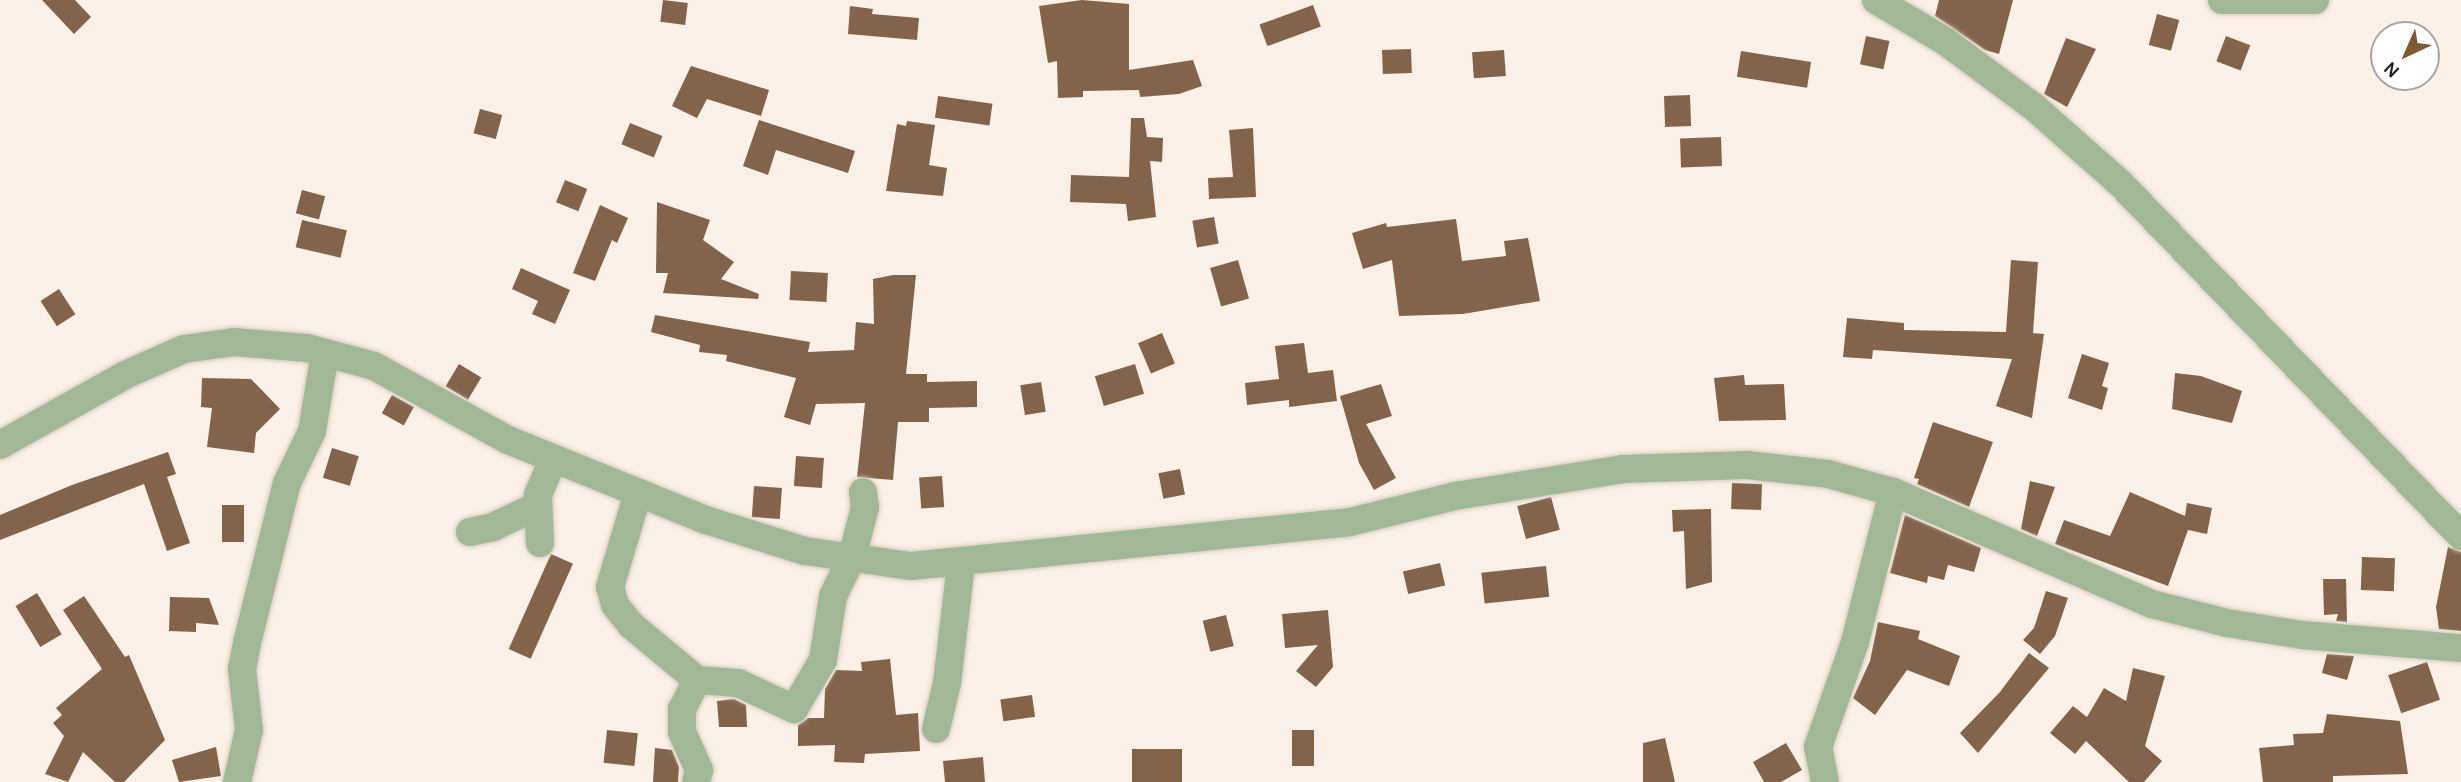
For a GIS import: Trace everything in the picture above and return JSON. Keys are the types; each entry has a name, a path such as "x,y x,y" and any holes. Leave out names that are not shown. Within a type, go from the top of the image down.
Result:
{"street":[{"path":"1876,0 1945,41 2034,107 2101,165 2215,277 2461,536"},
{"path":"2222,0 2315,0"},
{"path":"0,445 125,375 184,349 233,342 325,353 374,366 508,440 638,494 805,551 911,566 961,564 1350,522 1455,496 1623,469 1747,465 1828,474 1893,492 2152,604 2227,623 2302,635 2461,648"},
{"path":"237,782 249,730 242,669 247,643 287,483 312,431 325,353"},
{"path":"540,543 537,506 554,459"},
{"path":"638,494 614,566 610,587 615,605 649,643 697,680 738,682 794,709 823,660 833,596 852,557 865,508 863,492"},
{"path":"1825,782 1818,747 1855,642 1893,492"},
{"path":"470,533 537,506"},
{"path":"936,729 947,683 961,564"},
{"path":"696,782 699,770 682,732 682,709 697,680"}],"building":[{"path":"42,0 75,0 91,17 74,34"},
{"path":"663,0 688,3 685,25 660,22"},
{"path":"1082,0 1129,4 1129,70 1193,60 1202,86 1179,94 1140,97 1139,90 1083,91 1083,97 1058,98 1057,61 1048,63 1039,6"},
{"path":"1939,0 2013,0 1999,54 1985,50 1935,16"},
{"path":"1313,5 1321,27 1267,46 1259,24"},
{"path":"850,6 873,9 872,14 919,18 917,40 848,34"},
{"path":"2157,14 2179,20 2171,51 2149,45"},
{"path":"1866,36 1889,41 1883,69 1860,64"},
{"path":"2226,36 2250,45 2241,71 2216,61"},
{"path":"2066,38 2096,49 2067,107 2044,94"},
{"path":"1411,49 1412,73 1383,74 1382,50"},
{"path":"1504,50 1506,76 1474,78 1472,52"},
{"path":"1741,51 1811,62 1807,88 1737,77"},
{"path":"691,66 769,90 761,116 707,99 697,118 672,106"},
{"path":"1690,95 1691,126 1665,127 1664,96"},
{"path":"938,96 992,104 989,125 935,118"},
{"path":"480,109 502,115 496,139 474,133"},
{"path":"1131,118 1144,118 1147,137 1163,138 1162,162 1150,161 1156,217 1128,221 1126,204 1070,202 1071,175 1129,177"},
{"path":"759,120 855,151 848,173 776,150 768,175 743,166"},
{"path":"907,121 935,125 929,165 947,168 943,196 886,191 897,124 906,126"},
{"path":"630,123 662,136 654,157 621,144"},
{"path":"1253,128 1256,197 1209,199 1208,178 1233,177 1229,130"},
{"path":"1721,137 1722,166 1681,167 1680,138"},
{"path":"565,180 587,189 578,211 556,202"},
{"path":"302,190 325,196 319,219 296,213"},
{"path":"657,202 710,220 703,240 734,262 721,279 759,294 758,299 663,293 668,273 656,273"},
{"path":"600,205 628,218 617,243 612,240 595,281 573,273"},
{"path":"1214,217 1219,244 1197,247 1192,221"},
{"path":"1456,219 1462,261 1506,256 1504,241 1528,238 1540,301 1463,314 1399,316 1392,260 1363,269 1352,233 1386,223 1387,227"},
{"path":"302,220 347,230 341,258 296,247"},
{"path":"1238,260 1249,298 1221,306 1210,268"},
{"path":"2011,260 2038,262 2033,333 2044,334 2032,418 1996,406 2012,359 1873,350 1872,359 1843,357 1847,318 1904,323 1904,330 2006,332"},
{"path":"521,268 570,290 555,324 532,314 538,301 512,289"},
{"path":"791,271 828,273 826,302 789,300"},
{"path":"893,275 916,275 906,374 927,374 927,382 977,381 977,407 929,408 929,422 898,422 893,480 857,477 865,403 816,404 810,425 784,417 796,378 726,361 727,355 699,352 700,345 651,332 655,315 810,342 808,352 854,350 856,322 874,324 873,279"},
{"path":"59,289 75,314 57,326 41,301"},
{"path":"1162,333 1175,363 1151,374 1138,343"},
{"path":"1304,343 1308,373 1333,370 1337,401 1289,407 1289,400 1247,405 1245,383 1279,379 1275,346"},
{"path":"2082,354 2109,363 2102,386 2108,388 2102,410 2068,398"},
{"path":"459,364 481,377 468,400 446,386"},
{"path":"1135,364 1144,394 1104,406 1095,376"},
{"path":"2175,373 2201,376 2242,391 2232,423 2172,409"},
{"path":"1744,375 1745,385 1784,384 1786,420 1719,421 1714,378"},
{"path":"202,378 251,379 280,409 256,433 254,453 207,447 212,408 201,407"},
{"path":"1041,382 1046,412 1025,415 1020,385"},
{"path":"1381,384 1392,416 1366,424 1396,478 1374,490 1359,463 1340,396"},
{"path":"392,395 414,407 404,425 382,413"},
{"path":"1933,422 1993,442 1969,507 1917,484 1919,479 1914,478"},
{"path":"332,448 359,456 350,486 323,478"},
{"path":"168,452 176,474 167,477 190,543 167,551 144,484 0,540 0,515 72,485"},
{"path":"796,456 824,458 822,488 794,486"},
{"path":"1180,469 1185,495 1163,499 1158,473"},
{"path":"942,476 944,507 921,509 919,478"},
{"path":"2030,481 2055,487 2037,536 2021,529"},
{"path":"1732,483 1762,484 1761,510 1731,509"},
{"path":"754,486 782,488 780,519 752,517"},
{"path":"2130,492 2185,516 2187,503 2212,508 2207,534 2188,530 2168,586 2055,544 2064,520 2110,536"},
{"path":"1551,497 1560,530 1526,539 1517,506"},
{"path":"222,505 244,505 244,542 222,542"},
{"path":"1711,509 1712,582 1686,589 1684,531 1673,532 1672,510"},
{"path":"1905,515 1981,548 1974,572 1948,565 1944,580 1928,576 1927,583 1890,573"},
{"path":"2448,547 2461,552 2461,631 2439,629 2436,607"},
{"path":"551,554 573,564 531,659 509,649"},
{"path":"2362,557 2395,558 2394,591 2361,590"},
{"path":"1440,563 1445,585 1408,594 1403,572"},
{"path":"1546,566 1549,597 1485,604 1481,573"},
{"path":"2323,579 2346,579 2347,622 2336,621 2338,614 2324,615"},
{"path":"2046,591 2068,598 2055,636 2040,654 2023,640 2034,628"},
{"path":"37,593 62,634 40,647 16,606"},
{"path":"84,596 125,657 129,655 165,740 124,782 115,782 83,752 68,782 45,774 64,736 53,723 62,715 56,708 102,669 63,610"},
{"path":"170,597 209,598 219,625 196,623 196,632 169,631"},
{"path":"1328,610 1333,667 1316,687 1296,671 1318,645 1285,648 1282,614"},
{"path":"1226,615 1234,646 1210,652 1203,621"},
{"path":"1878,622 1920,631 1918,639 1960,656 1949,686 1907,670 1875,715 1853,698 1870,661"},
{"path":"2029,653 2049,668 1978,753 1960,733 2000,692"},
{"path":"2327,654 2354,656 2347,680 2322,673"},
{"path":"890,659 896,715 918,713 920,751 865,754 864,763 834,762 835,745 798,746 798,725 808,718 824,718 825,689 836,670 862,671 861,662"},
{"path":"2427,662 2440,700 2401,713 2388,675"},
{"path":"2133,668 2165,676 2145,746 2162,761 2144,782 2129,782 2086,741 2075,754 2050,733 2073,706 2087,717 2104,688 2126,701"},
{"path":"1032,695 1035,717 1003,721 1000,699"},
{"path":"734,699 746,705 747,727 719,727 717,701"},
{"path":"2327,714 2400,721 2408,774 2333,776 2333,782 2263,782 2259,748 2294,745 2293,734 2323,733"},
{"path":"607,730 638,733 634,766 604,763"},
{"path":"1292,730 1314,730 1314,766 1292,766"},
{"path":"1665,738 1675,782 1643,782 1643,743"},
{"path":"1786,743 1802,770 1781,782 1764,782 1753,762"},
{"path":"216,747 221,776 179,782 172,760"},
{"path":"655,748 672,750 679,767 678,782 653,782"},
{"path":"1132,749 1182,749 1182,782 1132,782"},
{"path":"983,757 985,782 945,782 943,761"}]}
